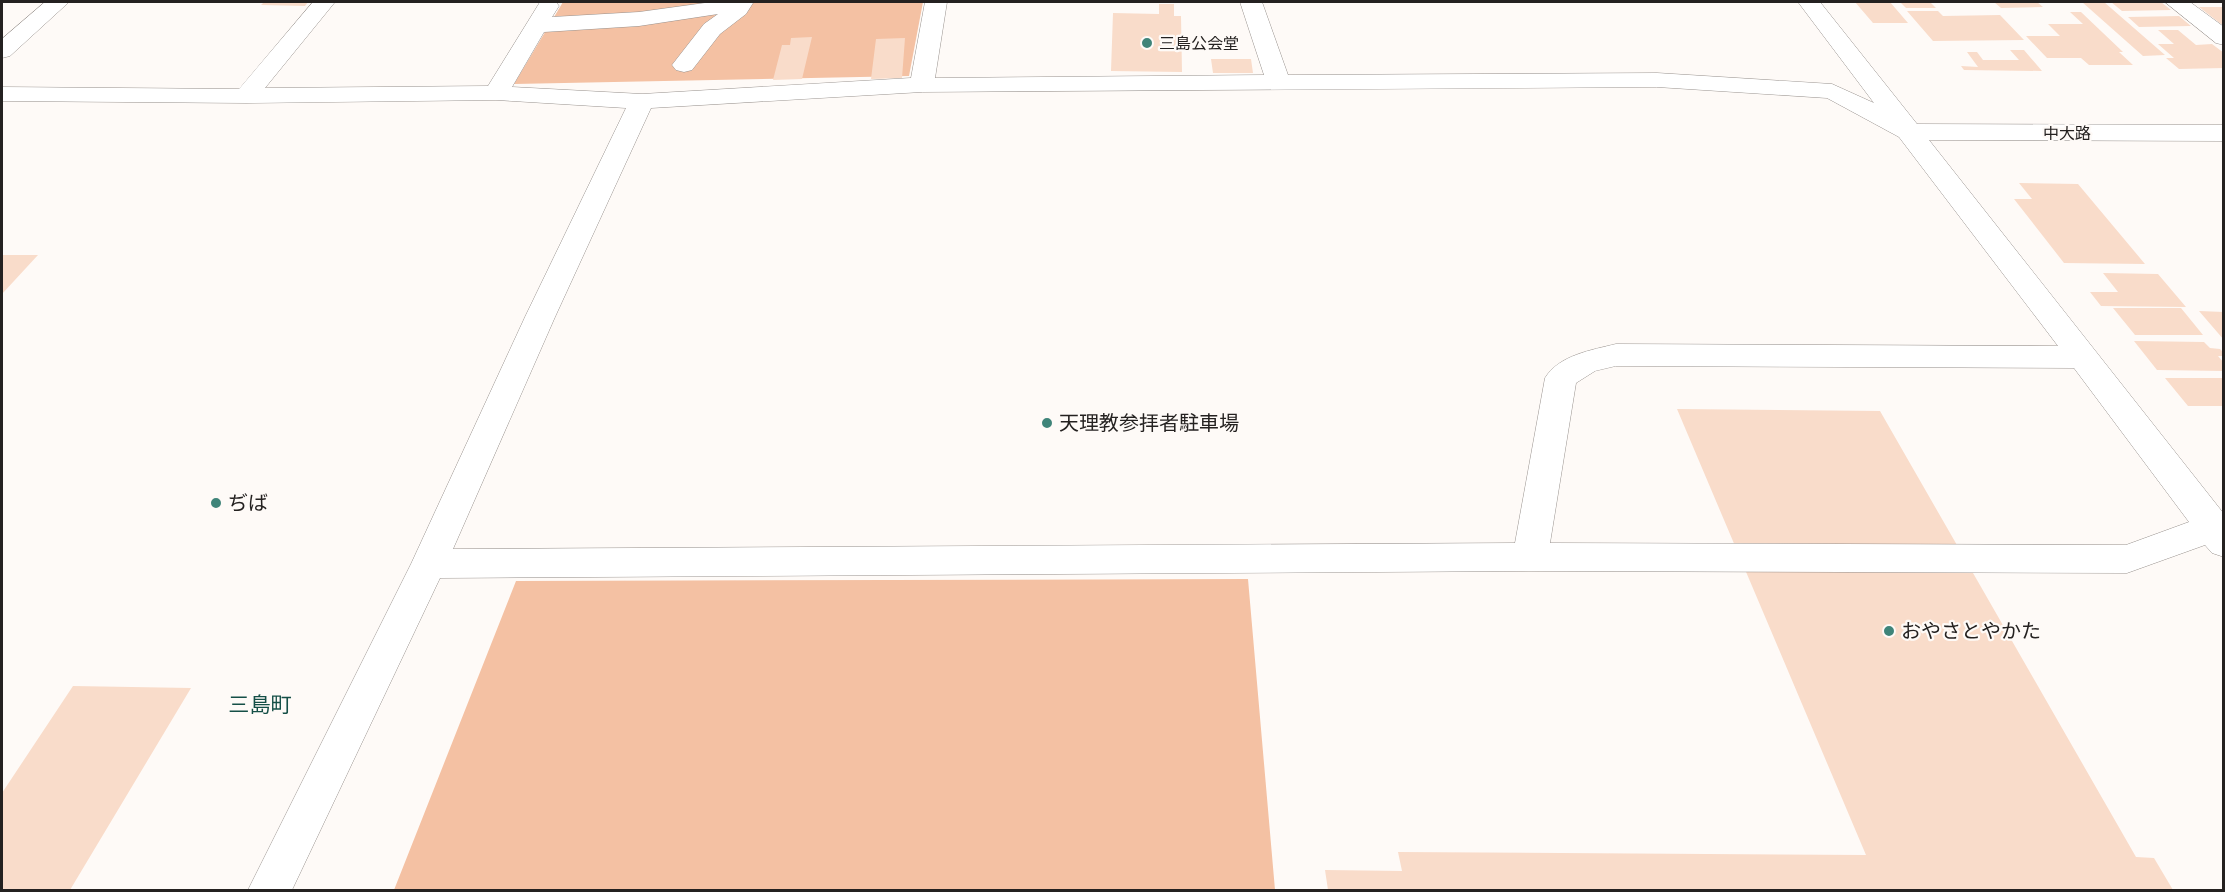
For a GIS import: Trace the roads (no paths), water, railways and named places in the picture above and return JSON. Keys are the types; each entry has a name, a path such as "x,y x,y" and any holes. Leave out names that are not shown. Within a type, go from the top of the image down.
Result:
{"street":[{"path":"2,51 58,2"},
{"path":"246,96 324,2"},
{"path":"496,93 551,2"},
{"path":"537,25 624,22 741,2"},
{"path":"684,64 712,29 738,9 741,2"},
{"path":"922,85 936,2"},
{"path":"1251,2 1279,84"},
{"path":"429,564 1530,557 2127,559 2220,533 1809,2"},
{"path":"2176,2 2223,38"},
{"path":"2,94 246,96 496,93 642,101 922,85 1657,80 1832,91 1910,132"},
{"path":"270,891 429,564 540,317 642,101"},
{"name":"中大路","path":"1910,132 2223,133"},
{"path":"1530,557 1561,378 1585,363 1616,355 2084,357"}],"place":[{"name":"三島公会堂","path":"1147,43"},
{"name":"天理教参拝者駐車場","path":"1047,423"},
{"name":"ぢば","path":"216,503"},
{"name":"おやさとやかた","path":"1889,631"}],"district":[{"name":"三島町","path":"260,704"}]}
